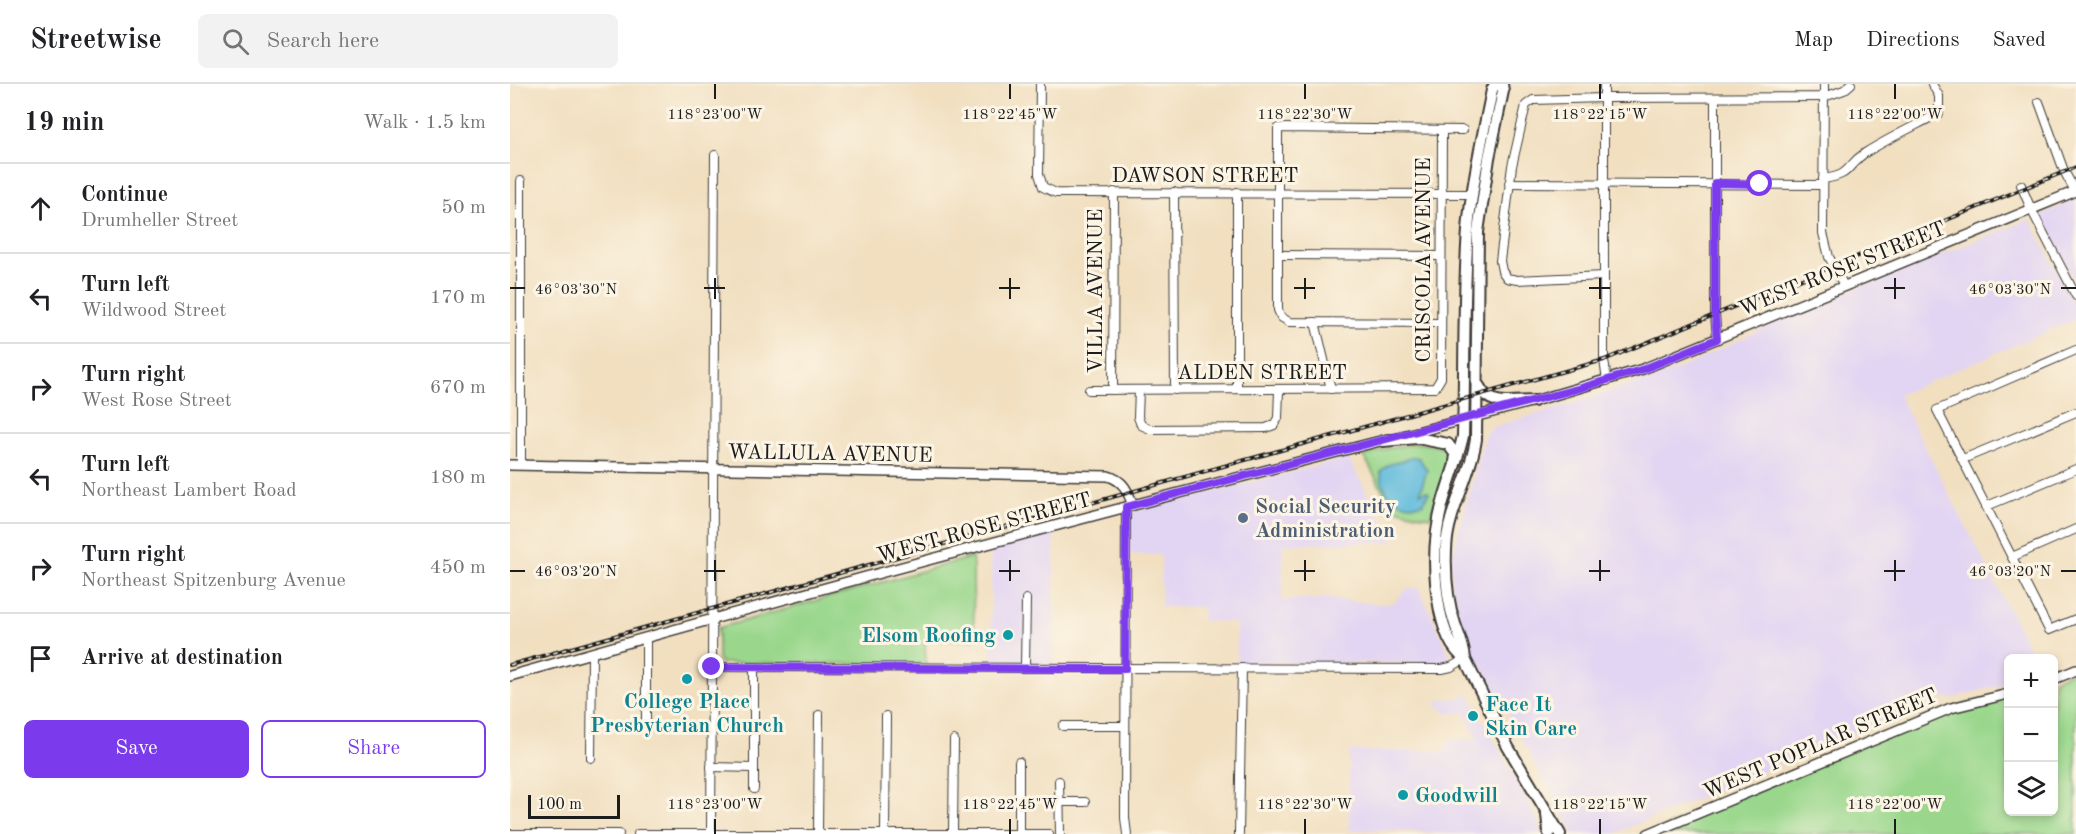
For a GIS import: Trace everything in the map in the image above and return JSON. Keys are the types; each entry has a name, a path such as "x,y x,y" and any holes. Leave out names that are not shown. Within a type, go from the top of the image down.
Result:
{"highway":[{"path":"1465,659 1455,651 1443,624 1437,597 1435,544 1439,521 1460,450 1463,420 1463,311 1472,194 1495,84"},
{"path":"1502,84 1503,91 1489,158 1478,231 1478,417 1474,453 1449,525 1445,572 1448,597 1454,623 1464,647 1465,659 1508,747 1546,807 1560,834"},
{"path":"1478,384 1488,399 1500,402 1534,401"},
{"path":"1383,441 1417,438 1448,444 1456,455 1454,472"},
{"path":"1546,807 1549,834"}],"main road":[{"name":"WEST ROSE STREET","path":"510,676 1129,506 1478,417 1607,381 1644,369 2075,191"},
{"name":"WALLULA AVENUE","path":"510,465 1108,476 1124,484 1129,506"},
{"path":"2058,677 2076,670"},
{"name":"WEST POPLAR STREET","path":"1648,834 1951,708 2004,695"}],"street":[{"name":"DAWSON STREET","path":"1040,84 1038,174 1043,187 1056,193 1472,194"},
{"path":"1604,84 1604,370 1607,381"},
{"path":"1824,84 1822,233 1829,257 1844,286"},
{"path":"1604,276 1517,280 1507,278 1502,271 1500,261 1509,183 1526,105 1533,100 1604,98 1824,97 1844,90 1851,84"},
{"path":"1509,183 1824,182 1846,173 1864,154 1940,113 1939,96 1932,84"},
{"path":"1715,98 1717,339"},
{"path":"2039,102 2064,171 2075,191"},
{"path":"1441,323 1289,322 1281,317 1278,310 1278,128 1463,130"},
{"name":"CRISCOLA AVENUE","path":"1435,388 1441,378 1442,130"},
{"path":"711,834 715,155"},
{"path":"521,182 521,465"},
{"path":"2021,185 2076,296"},
{"name":"VILLA AVENUE","path":"1113,390 1114,192"},
{"path":"1174,192 1175,390"},
{"path":"1237,192 1237,389"},
{"path":"1278,255 1441,256"},
{"path":"1315,322 1330,389"},
{"path":"2076,350 1937,410 2049,630 2076,619"},
{"name":"ALDEN STREET","path":"1089,390 1435,388"},
{"path":"1139,390 1138,417 1141,425 1150,429 1266,428 1274,425 1278,418 1279,390"},
{"path":"1963,459 2076,412"},
{"path":"1987,506 2076,469"},
{"path":"1127,834 1125,818 1125,669 1129,506"},
{"path":"2012,557 2076,529"},
{"path":"1025,668 1026,599"},
{"path":"646,638 646,729"},
{"path":"591,758 592,653"},
{"path":"712,667 1442,669 1465,659"},
{"path":"754,667 754,789"},
{"path":"1239,834 1242,668"},
{"path":"818,833 819,715"},
{"path":"885,833 886,716"},
{"path":"1063,726 1125,726"},
{"path":"952,833 954,740"},
{"path":"1019,762 1019,834"},
{"path":"711,767 754,768"},
{"path":"1059,781 1060,834"},
{"path":"1059,802 1085,802"},
{"path":"510,834 619,834"},
{"path":"638,834 1049,834"}],"shaded area":[{"path":"2076,199 2076,284 2041,215"},
{"path":"2030,219 2076,310 2076,319 1898,395 2032,654 2004,654 2004,684 1949,699 1938,697 1614,834 1574,834 1467,641 1452,590 1451,559 1485,435 1493,427 1679,369 1775,323"},
{"path":"1348,458 1394,542 1283,544 1282,601 1324,598 1388,604 1396,601 1405,589 1419,588 1452,660 1438,663 1237,663 1236,622 1203,621 1202,607 1161,607 1161,555 1128,554 1131,512"},
{"path":"1054,530 1054,664 991,664 991,547"},
{"path":"1468,693 1528,801 1543,834 1446,834 1408,830 1349,830 1349,751 1446,751 1447,740 1477,739 1465,712 1447,714 1437,705 1437,700 1459,698"}],"green space":[{"path":"1417,443 1443,446 1450,457 1430,517 1395,509 1391,506 1364,456"},
{"path":"972,557 974,640 927,640 925,644 926,664 721,663 718,658 718,628"},
{"path":"2076,670 2076,834 1648,834 1951,708 2004,695 2004,816 2058,816 2058,677"}],"water":[{"path":"1414,457 1419,458 1427,470 1420,493 1426,491 1429,493 1422,504 1414,505 1400,502 1388,493 1384,487 1381,471 1388,465"}],"railway":[{"path":"510,665 1604,360 2076,167"}],"place":[{"name":"Social Security Administration","path":"1243,518"},
{"name":"Elsom Roofing","path":"1008,635"},
{"name":"College Place Presbyterian Church","path":"687,679"},
{"name":"Face It Skin Care","path":"1473,716"},
{"name":"Goodwill","path":"1403,795"}],"route":[{"path":"712,667 1125,669 1126,507 1478,417 1607,381 1644,369 1717,339 1715,183 1760,184"}]}
